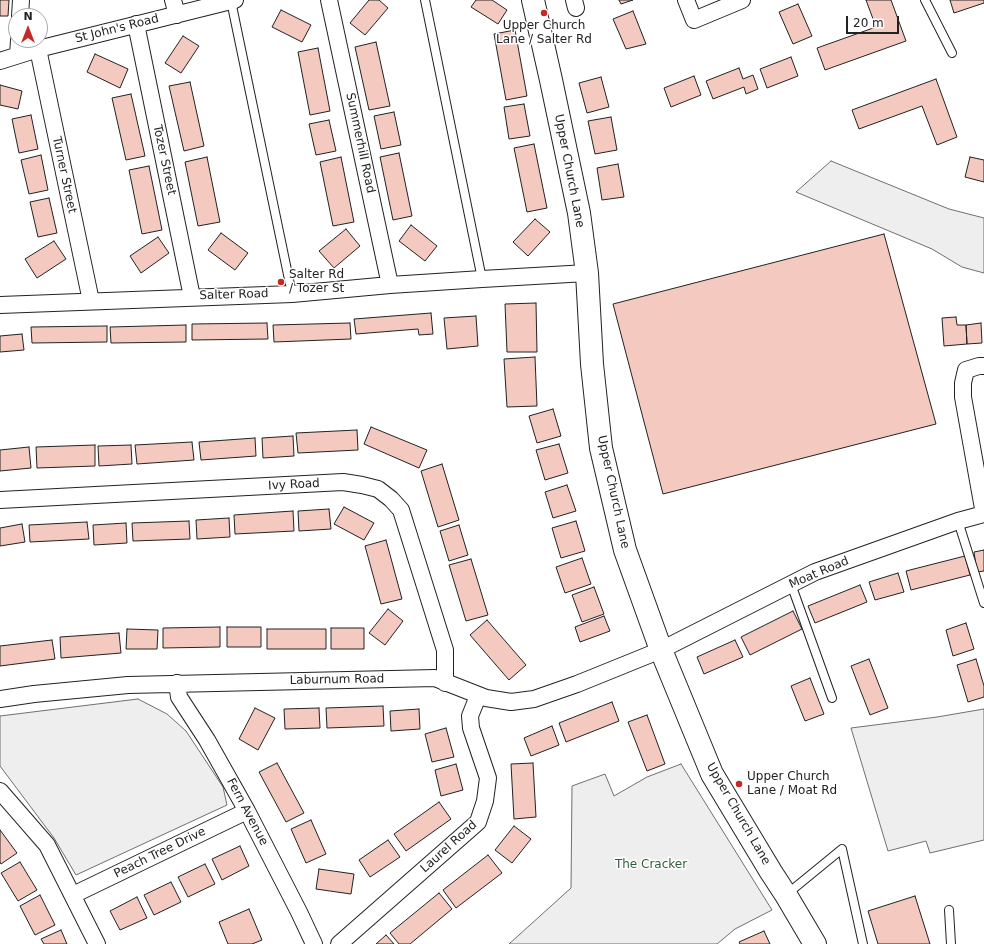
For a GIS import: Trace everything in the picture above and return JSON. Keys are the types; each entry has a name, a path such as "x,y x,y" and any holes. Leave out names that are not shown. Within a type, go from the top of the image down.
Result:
{"main road":[{"name":"Upper Church Lane","path":"533,0 579,213 587,273 592,364 601,448 625,550 661,650 712,774 815,944"}],"street":[{"name":"St John's Road","path":"0,61 19,48 38,49 136,24 175,7 233,0"},
{"name":"Summerhill Road","path":"329,0 390,285"},
{"path":"686,0 694,20 742,0"},
{"name":"Tozer Street","path":"136,24 192,297"},
{"name":"Turner Street","path":"38,49 91,301"},
{"name":"Salter Road","path":"0,305 292,294 390,285 587,273"},
{"path":"984,366 966,370 963,382 963,397 984,514"},
{"name":"Ivy Road","path":"0,500 342,482 378,489 391,499 401,510 445,650 445,682"},
{"name":"Moat Road","path":"661,650 815,572 958,521 984,514"},
{"name":"Laburnum Road","path":"0,699 34,694 120,686 177,683 435,678 478,696 511,702 534,699 577,684 661,650"},
{"name":"Fern Avenue","path":"177,683 179,698 207,740 247,811 314,944"},
{"name":"Laurel Road","path":"339,944 478,822 486,801 488,778 471,728 470,716 478,696"},
{"path":"0,791 47,845 97,944"},
{"name":"Peach Tree Drive","path":"73,895 247,811"}],"lane":[{"path":"233,0 292,294"},
{"path":"425,0 482,279"},
{"path":"925,0 952,53"},
{"path":"958,521 984,603"},
{"path":"791,584 832,698"},
{"path":"786,895 842,849 863,944"},
{"path":"949,910 951,944"}],"green space":[{"path":"831,161 949,209 984,218 984,273 962,267 932,249 796,192"},
{"path":"138,699 167,714 186,731 223,787 227,805 76,875 54,838 0,766 0,716"},
{"path":"984,709 984,840 930,853 926,841 888,851 851,728 937,717"},
{"name":"The Cracker","path":"681,764 772,910 735,929 717,944 509,944 571,888 572,786 605,774 614,796 647,777"}],"building":[{"path":"0,0 9,0 8,16 0,16"},
{"path":"369,0 379,0 388,8 365,35 350,23"},
{"path":"476,0 492,0 507,10 498,24 471,7"},
{"path":"619,0 633,0 621,4"},
{"path":"866,0 891,0 906,41 825,70 817,48 876,27"},
{"path":"950,0 984,0 984,3 954,13"},
{"path":"798,4 812,36 793,44 779,12"},
{"path":"281,10 311,25 302,42 272,27"},
{"path":"633,11 646,44 626,49 613,19"},
{"path":"515,30 527,96 506,100 494,34"},
{"path":"183,36 199,46 181,73 165,63"},
{"path":"376,42 390,106 369,110 355,47"},
{"path":"318,48 330,111 310,115 298,52"},
{"path":"95,54 128,69 120,88 87,72"},
{"path":"791,57 798,76 767,88 760,69"},
{"path":"739,68 743,79 753,75 758,89 746,94 744,87 713,99 706,81"},
{"path":"694,76 701,95 671,107 664,88"},
{"path":"601,77 609,107 587,113 579,83"},
{"path":"936,79 957,137 937,145 922,106 859,129 852,110"},
{"path":"190,82 204,146 184,151 169,86"},
{"path":"0,85 22,91 18,109 0,105"},
{"path":"131,94 145,156 126,160 112,98"},
{"path":"524,104 530,136 509,139 504,107"},
{"path":"394,112 401,145 381,149 374,116"},
{"path":"31,115 38,149 19,153 12,119"},
{"path":"611,117 617,150 595,154 588,121"},
{"path":"329,120 336,151 316,155 309,124"},
{"path":"534,144 547,208 527,212 514,148"},
{"path":"399,153 412,216 393,220 380,157"},
{"path":"41,155 48,190 29,194 21,160"},
{"path":"207,157 220,222 198,226 185,162"},
{"path":"341,157 354,222 333,226 320,162"},
{"path":"970,157 984,160 984,182 965,177"},
{"path":"618,164 624,197 602,200 597,168"},
{"path":"149,166 162,230 142,234 129,170"},
{"path":"49,198 57,233 38,237 30,202"},
{"path":"535,219 550,232 528,256 513,242"},
{"path":"411,225 437,246 425,261 399,241"},
{"path":"346,229 360,246 334,268 319,251"},
{"path":"221,233 248,253 235,270 208,250"},
{"path":"884,234 936,424 663,494 613,304"},
{"path":"158,237 169,253 141,273 130,256"},
{"path":"54,241 66,259 37,278 25,259"},
{"path":"536,303 537,352 507,352 505,304"},
{"path":"431,313 433,334 419,335 418,329 356,334 354,319"},
{"path":"476,316 478,346 447,349 444,318"},
{"path":"956,317 957,325 966,325 967,344 944,346 942,318"},
{"path":"267,323 268,339 192,340 192,324"},
{"path":"350,323 351,339 274,342 273,325"},
{"path":"981,323 982,343 967,344 966,325"},
{"path":"186,325 186,342 111,343 110,327"},
{"path":"107,326 107,342 32,343 31,327"},
{"path":"22,334 24,350 0,352 0,336"},
{"path":"535,357 537,406 507,407 504,359"},
{"path":"553,409 561,436 537,443 529,416"},
{"path":"371,427 427,450 419,468 364,444"},
{"path":"357,430 358,450 298,453 296,433"},
{"path":"293,436 294,456 263,458 262,438"},
{"path":"255,438 256,456 201,460 199,442"},
{"path":"192,442 194,460 137,464 135,445"},
{"path":"559,444 568,473 545,480 536,450"},
{"path":"95,445 95,466 37,468 36,447"},
{"path":"131,445 132,464 99,466 98,446"},
{"path":"29,447 31,468 0,471 0,450"},
{"path":"442,464 459,520 438,527 421,471"},
{"path":"567,485 576,511 553,518 545,492"},
{"path":"344,507 374,523 364,540 334,524"},
{"path":"329,509 331,529 299,531 298,511"},
{"path":"293,511 294,531 235,534 234,515"},
{"path":"229,518 230,537 197,539 196,520"},
{"path":"189,521 190,539 133,541 132,523"},
{"path":"576,521 585,551 561,558 552,528"},
{"path":"87,522 89,539 30,542 29,525"},
{"path":"126,523 127,543 94,545 93,525"},
{"path":"22,524 25,542 0,546 0,528"},
{"path":"459,525 468,555 449,561 440,531"},
{"path":"386,540 402,599 381,604 365,546"},
{"path":"984,550 984,571 977,572 974,552"},
{"path":"965,556 970,575 911,590 906,571"},
{"path":"582,558 591,584 565,593 556,567"},
{"path":"471,559 488,615 466,621 449,565"},
{"path":"898,573 904,592 875,600 869,582"},
{"path":"860,585 867,602 815,623 808,606"},
{"path":"594,587 604,614 582,622 572,595"},
{"path":"388,609 403,621 385,645 369,633"},
{"path":"793,611 802,629 750,655 741,637"},
{"path":"604,616 610,631 580,642 575,627"},
{"path":"487,620 526,665 509,680 470,635"},
{"path":"966,623 974,649 953,656 946,630"},
{"path":"220,627 220,647 163,648 163,628"},
{"path":"227,627 261,627 261,647 227,647"},
{"path":"331,628 364,628 364,649 331,649"},
{"path":"127,629 158,630 157,649 126,649"},
{"path":"267,629 326,629 326,649 267,649"},
{"path":"119,633 121,653 61,658 60,637"},
{"path":"52,640 55,659 0,666 0,646"},
{"path":"735,640 743,657 704,674 697,657"},
{"path":"869,659 888,708 870,715 851,666"},
{"path":"976,659 984,686 984,697 968,702 957,665"},
{"path":"810,678 824,714 805,721 791,686"},
{"path":"612,702 619,721 566,742 559,723"},
{"path":"383,706 384,726 327,728 326,708"},
{"path":"255,708 275,718 258,750 239,739"},
{"path":"319,708 320,728 285,729 284,709"},
{"path":"419,709 420,729 391,731 390,711"},
{"path":"647,715 665,764 647,771 628,722"},
{"path":"552,726 559,745 531,756 524,738"},
{"path":"446,728 454,757 432,762 425,734"},
{"path":"277,763 304,813 286,822 259,772"},
{"path":"533,763 536,817 514,819 511,764"},
{"path":"456,764 463,790 441,796 435,770"},
{"path":"439,802 451,819 406,851 394,834"},
{"path":"311,820 326,854 306,863 291,829"},
{"path":"514,826 531,839 512,863 495,850"},
{"path":"0,830 17,853 1,864 0,862"},
{"path":"388,840 400,857 370,877 359,860"},
{"path":"240,846 249,866 222,880 212,859"},
{"path":"488,855 502,873 456,908 443,890"},
{"path":"20,862 37,890 18,901 1,873"},
{"path":"205,864 215,884 188,897 178,877"},
{"path":"319,869 354,874 351,894 316,889"},
{"path":"171,882 181,902 154,915 144,895"},
{"path":"439,893 452,909 410,944 399,944 390,933"},
{"path":"40,895 55,925 35,935 20,906"},
{"path":"915,896 930,944 878,944 868,911"},
{"path":"137,897 147,918 120,930 110,911"},
{"path":"249,909 262,940 252,944 228,944 219,922"},
{"path":"61,930 67,944 44,944 41,939"},
{"path":"764,931 770,944 740,944 739,942"},
{"path":"386,935 394,944 376,944"}],"place":[{"name":"Upper Church Lane / Salter Rd","path":"544,13"},
{"name":"Salter Rd / Tozer St","path":"281,282"},
{"name":"Upper Church Lane / Moat Rd","path":"739,784"}]}
